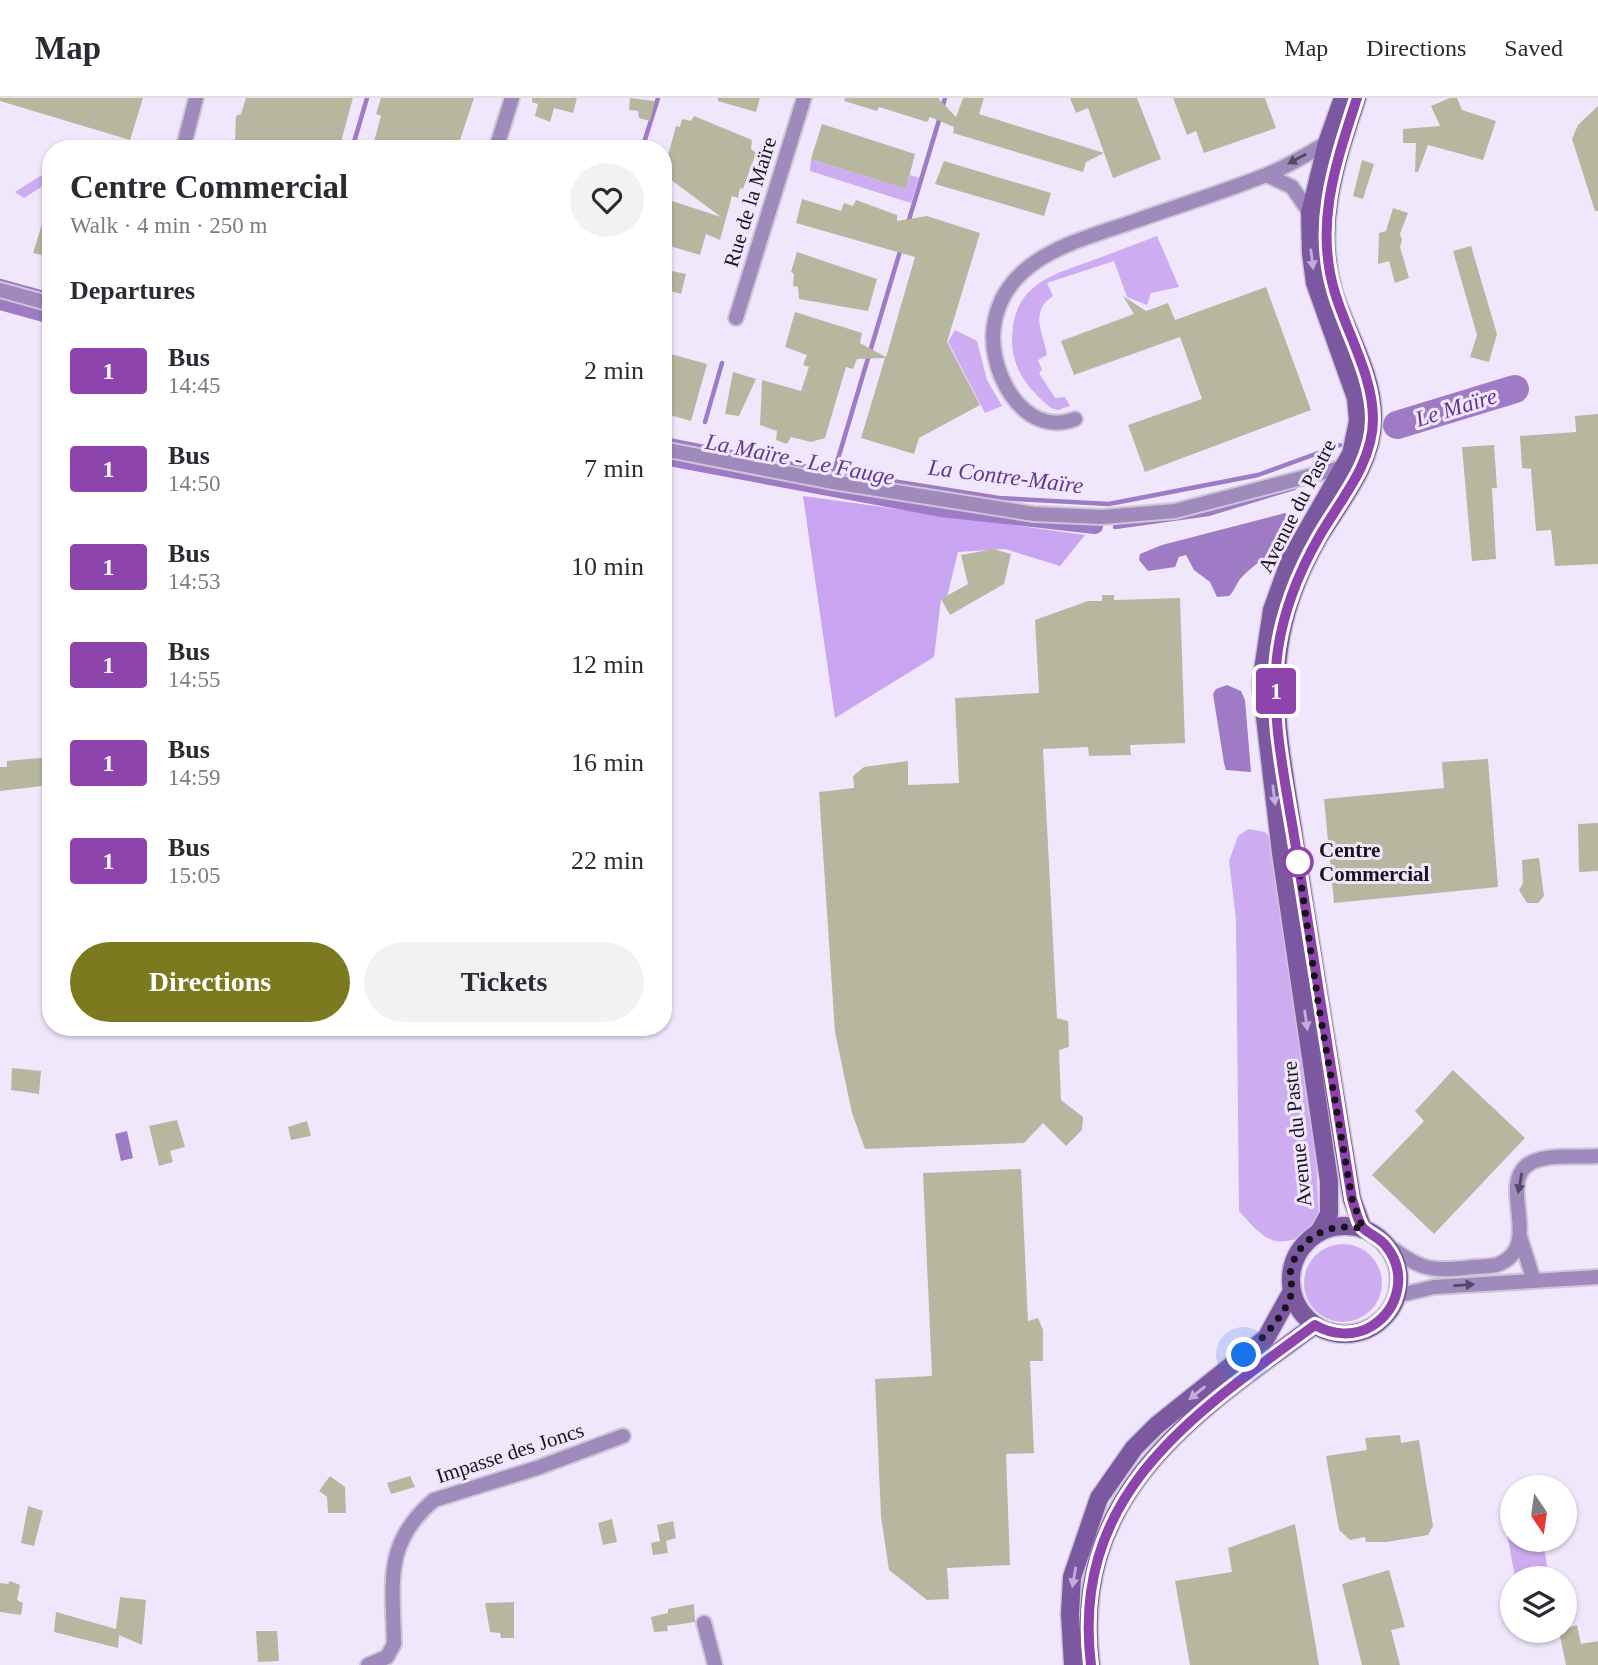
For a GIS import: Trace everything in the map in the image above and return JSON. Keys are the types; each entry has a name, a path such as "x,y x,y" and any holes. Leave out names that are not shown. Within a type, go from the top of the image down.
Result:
{"street":[{"path":"185,140 195,98"},
{"path":"499,140 512,98"},
{"name":"Rue de la Maïre","path":"736,318 804,98"},
{"name":"Avenue du Pastre","path":"1319,1233 1329,1214 1329,1181 1281,853 1261,683 1272,610 1290,560 1355,443 1358,421 1356,398 1315,283 1310,213 1327,143 1343,98"},
{"name":"Avenue du Pastre","path":"1357,98 1332,175 1324,235 1334,292 1369,390 1373,426 1359,472 1320,535 1294,587 1283,625 1276,691 1319,1008 1352,1199 1363,1229"},
{"path":"1075,419 1054,424 1035,419 1027,414 1004,382 995,357 994,323 1004,292 1044,256 1267,175 1327,143"},
{"path":"1267,175 1292,187 1310,213"},
{"path":"0,290 42,302"},
{"path":"672,451 827,481 1021,512 1102,517 1175,511 1344,467"},
{"path":"1534,1281 1520,1237 1518,1177 1525,1167 1538,1160 1598,1156"},
{"path":"1384,1243 1398,1266 1396,1296 1382,1319 1364,1330 1333,1333 1315,1325 1297,1306 1292,1291 1291,1270 1296,1255 1319,1233 1336,1226 1363,1229 1384,1243 1420,1267 1456,1269 1499,1264 1511,1255 1520,1237"},
{"path":"1396,1296 1434,1287 1598,1276"},
{"path":"1073,1665 1070,1614 1072,1577 1099,1498 1134,1447 1157,1425 1266,1338 1292,1291"},
{"path":"1091,1665 1089,1590 1105,1531 1118,1505 1143,1468 1188,1424 1315,1325"},
{"name":"Impasse des Joncs","path":"368,1665 387,1657 394,1644 396,1552 406,1528 421,1511 434,1500 537,1468 623,1436"},
{"path":"704,1623 715,1665"}],"shaded area":[{"path":"811,159 906,189 910,175 919,178 911,203 810,171"},
{"path":"40,176 42,187 24,198 15,192"},
{"path":"1157,236 1179,287 1151,293 1147,305 1127,297 1114,261 1047,283 1053,296 1041,309 1039,316 1047,355 1038,360 1042,370 1039,373 1055,398 1065,397 1070,406 1058,410 1051,408 1024,379 1015,361 1012,341 1014,323 1025,296 1035,286 1060,272"},
{"path":"955,330 977,341 987,380 1002,406 985,413 948,342"},
{"path":"803,496 1085,535 1060,566 1005,549 958,552 947,597 941,599 934,657 835,718"},
{"path":"1285,513 1290,517 1285,536 1272,552 1242,577 1229,596 1217,597 1210,582 1194,570 1186,555 1179,557 1175,567 1148,571 1139,560 1140,554 1162,545"},
{"path":"1227,685 1241,691 1245,700 1251,772 1226,770 1224,763 1213,694 1216,689"},
{"path":"1248,829 1265,832 1276,846 1316,1150 1319,1232 1282,1241 1274,1241 1259,1232 1239,1211 1236,919 1229,861 1238,836"},
{"path":"127,1131 133,1158 121,1161 115,1134"},
{"path":"1335,1244 1351,1244 1365,1250 1376,1261 1382,1275 1382,1291 1376,1305 1365,1316 1351,1322 1335,1322 1321,1316 1310,1305 1304,1291 1304,1275 1310,1261 1321,1250"},
{"path":"1510,1552 1545,1552 1547,1566 1513,1566"}],"building":[{"path":"0,98 143,98 130,140 0,101"},
{"path":"246,98 353,98 341,140 235,140 236,116 241,114"},
{"path":"381,98 474,98 460,140 374,140 381,116 376,114"},
{"path":"532,98 577,98 573,113 554,108 550,122 535,116 538,104 532,102"},
{"path":"630,98 655,101 650,121 639,118 638,111 629,110"},
{"path":"718,98 760,98 756,112 718,101"},
{"path":"845,98 938,98 956,117 963,98 984,98 979,114 1104,153 1086,162 1083,172 953,133 954,127 930,117 927,122 879,107 877,111 844,101"},
{"path":"1070,98 1137,98 1161,159 1113,178 1088,108 1076,113"},
{"path":"1173,98 1265,98 1276,128 1204,153 1196,131 1187,135"},
{"path":"1457,98 1462,110 1496,121 1483,160 1428,145 1418,172 1415,172 1416,143 1403,143 1403,129 1440,126 1431,106"},
{"path":"1598,106 1598,211 1595,211 1572,139 1578,125"},
{"path":"694,116 752,140 751,149 756,153 738,198 732,196 720,240 706,234 700,255 672,247 672,201 721,217 672,181 672,141 676,126 680,127 682,119 691,121"},
{"path":"822,124 915,154 906,189 811,159"},
{"path":"1362,160 1374,164 1363,199 1353,196"},
{"path":"944,161 1051,193 1044,216 935,184"},
{"path":"802,199 841,211 844,203 853,206 856,200 897,215 897,221 927,216 980,233 947,342 980,405 919,438 914,454 861,438 885,358 857,359 853,369 846,367 825,438 811,442 791,437 787,444 776,440 777,431 760,425 762,380 801,391 809,367 803,365 807,355 785,347 795,312 862,333 860,343 886,357 915,257 796,223"},
{"path":"1393,208 1408,213 1400,234 1400,247 1409,278 1395,283 1389,261 1378,264 1379,233 1386,231"},
{"path":"42,224 42,255 33,253"},
{"path":"1471,246 1497,334 1489,362 1470,357 1477,335 1453,251"},
{"path":"797,252 877,279 868,311 799,299 798,287 793,286 794,274 791,272"},
{"path":"672,271 686,274 681,294 672,292"},
{"path":"1266,287 1311,410 1145,472 1128,425 1202,399 1180,337 1074,375 1061,341 1134,314 1123,296 1146,311 1168,303 1175,320"},
{"path":"672,354 707,364 691,421 672,416"},
{"path":"733,372 756,379 739,416 725,414"},
{"path":"1598,414 1598,564 1555,566 1551,530 1536,531 1531,469 1522,468 1520,436 1576,432 1575,416"},
{"path":"1494,445 1497,488 1492,488 1496,559 1472,561 1462,447"},
{"path":"993,549 1011,554 1004,584 950,615 941,599 968,584 961,555"},
{"path":"1102,595 1114,595 1114,600 1180,598 1185,743 1130,745 1131,755 1089,756 1088,747 1043,749 1057,1018 1068,1021 1069,1047 1059,1050 1061,1100 1083,1117 1082,1130 1066,1146 1043,1123 1024,1143 865,1149 852,1113 835,1032 819,792 854,788 853,776 864,767 908,761 908,785 959,783 955,698 1039,693 1035,620 1088,601 1102,601"},
{"path":"42,758 42,786 0,791 0,767 7,767 7,761"},
{"path":"1488,759 1498,887 1334,903 1324,799 1444,788 1442,762"},
{"path":"1598,823 1598,871 1579,872 1578,824"},
{"path":"1539,858 1544,896 1538,903 1527,903 1519,890 1523,883 1522,860"},
{"path":"12,1068 41,1071 39,1094 11,1090"},
{"path":"1453,1070 1525,1138 1434,1234 1372,1175 1424,1121 1415,1111"},
{"path":"177,1120 185,1147 170,1151 173,1162 159,1166 149,1126"},
{"path":"307,1121 311,1136 291,1140 288,1127"},
{"path":"1021,1169 1028,1321 1038,1318 1043,1330 1043,1361 1030,1361 1034,1453 1006,1454 1010,1565 947,1568 949,1599 927,1600 889,1570 881,1517 875,1379 932,1376 923,1173"},
{"path":"1400,1435 1401,1443 1419,1440 1433,1526 1428,1535 1387,1542 1366,1542 1365,1537 1350,1540 1339,1530 1326,1456 1367,1450 1365,1438"},
{"path":"330,1476 345,1487 346,1513 328,1513 327,1497 319,1491"},
{"path":"410,1476 415,1487 391,1494 387,1483"},
{"path":"28,1506 43,1511 34,1546 21,1543"},
{"path":"612,1519 617,1542 603,1545 598,1523"},
{"path":"673,1521 676,1538 666,1541 668,1553 653,1555 651,1543 660,1541 657,1525"},
{"path":"1295,1524 1319,1665 1190,1665 1175,1581 1232,1572 1228,1548"},
{"path":"1389,1570 1405,1627 1391,1630 1400,1665 1362,1665 1342,1584"},
{"path":"10,1581 20,1585 17,1600 23,1603 21,1615 0,1612 0,1583 8,1584"},
{"path":"120,1597 146,1600 142,1645 119,1635 118,1648 54,1632 56,1612 116,1629"},
{"path":"514,1602 514,1638 501,1638 500,1633 490,1632 485,1603"},
{"path":"694,1604 695,1622 667,1626 668,1631 654,1632 651,1617 668,1613 668,1609"},
{"path":"1577,1625 1581,1644 1598,1641 1598,1665 1566,1665 1561,1643 1577,1643"},
{"path":"256,1631 277,1631 279,1661 258,1662"}],"waterway":[{"path":"355,140 367,98"},
{"path":"645,140 658,98"},
{"path":"942,109 945,98"},
{"path":"908,223 940,117"},
{"path":"834,472 901,248"},
{"name":"La Contre-Maïre","path":"0,281 42,293"},
{"name":"La Maïre - Le Fauge","path":"0,302 42,314"},
{"path":"705,422 722,363"},
{"name":"Le Maïre","path":"1397,425 1515,389"},
{"name":"La Contre-Maïre","path":"672,441 823,470 999,498 1109,504 1258,475 1340,445"},
{"name":"La Maïre - Le Fauge","path":"672,459 941,509 1095,526"},
{"path":"1115,527 1208,514 1294,488"}],"bus line":[{"name":"1","path":"1091,1665 1089,1590 1105,1531 1118,1505 1143,1468 1188,1424 1315,1325 1333,1333 1345,1334 1373,1326 1394,1304 1398,1285 1398,1266 1395,1260 1384,1243 1363,1229 1352,1199 1319,1008 1281,745 1276,691 1278,652 1294,587 1320,535 1359,472 1373,426 1369,390 1334,292 1324,235 1332,175 1357,98"}],"place":[{"name":"Centre Commercial","path":"1298,862"}],"route":[{"path":"1244,1355 1266,1338 1292,1291 1291,1270 1296,1255 1307,1241 1336,1226 1363,1229 1352,1199 1319,1008 1298,862"}]}
